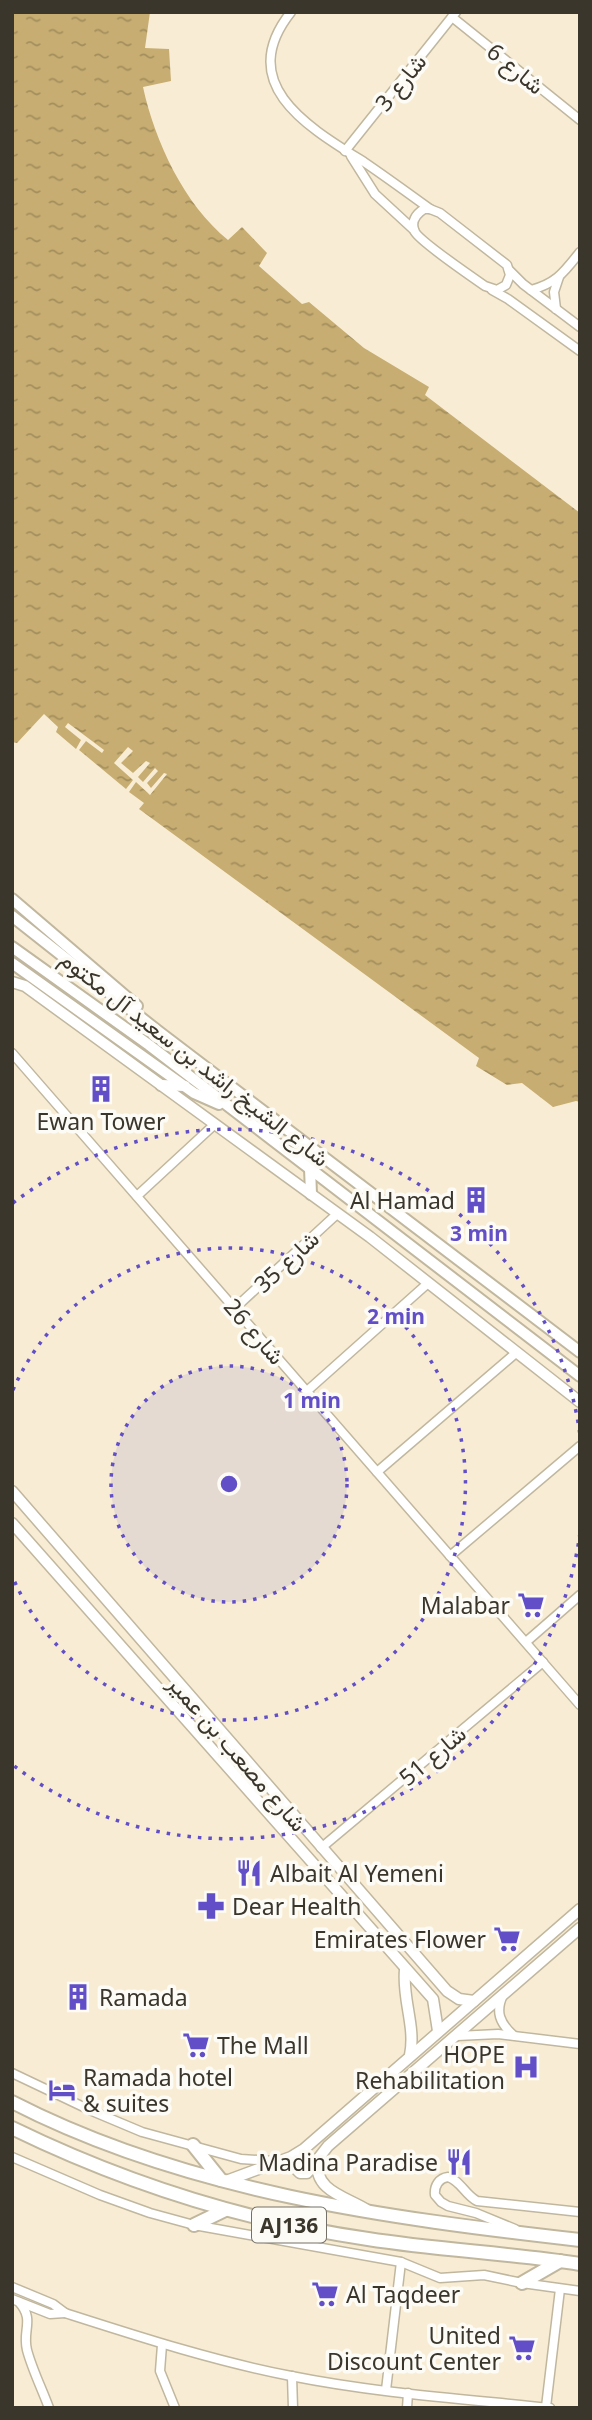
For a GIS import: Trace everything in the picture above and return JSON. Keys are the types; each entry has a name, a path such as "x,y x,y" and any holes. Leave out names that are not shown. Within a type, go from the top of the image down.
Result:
{"main road":[{"path":"12,899 130,999 159,1032"},
{"name":"شارع الشيخ راشد بن سعيد آل مكتوم","path":"12,916 159,1032 580,1352"},
{"name":"شارع الشيخ راشد بن سعيد آل مكتوم","path":"12,947 149,1045 580,1376"},
{"path":"12,963 185,1086 204,1098 226,1105"},
{"path":"160,1085 185,1086"},
{"path":"310,1168 311,1194"},
{"name":"AJ136","path":"12,2102 99,2140 224,2181 370,2212 580,2240"},
{"name":"AJ136","path":"12,2128 113,2173 225,2210 370,2240 580,2264"},
{"path":"193,2145 224,2181"},
{"path":"194,2225 225,2210"},
{"path":"522,2283 560,2261"}],"street":[{"path":"291,12 277,32 270,61 271,76 277,90 296,113 348,153 450,221 503,262 531,290 580,327"},
{"name":"شارع 3","path":"348,153 454,15"},
{"name":"شارع 6","path":"454,15 580,120"},
{"path":"348,153 375,194 421,238 580,351"},
{"path":"415,231 413,226 416,216 424,209 430,209"},
{"path":"531,290 547,285 559,277 580,251"},
{"path":"492,290 506,285 509,270"},
{"path":"556,309 554,292 559,277"},
{"path":"12,982 25,986 311,1194 580,1402"},
{"name":"شارع 26","path":"12,1053 580,1705"},
{"path":"136,1196 215,1124"},
{"name":"شارع 35","path":"234,1308 337,1214"},
{"path":"307,1391 427,1284"},
{"path":"377,1472 517,1352"},
{"path":"450,1556 580,1446"},
{"name":"شارع مصعب بن عمير","path":"12,1491 447,1991 460,1999 474,2001"},
{"name":"شارع مصعب بن عمير","path":"12,1523 433,1999"},
{"path":"526,1642 580,1595"},
{"name":"شارع 51","path":"321,1848 543,1662"},
{"path":"580,1909 304,2149 295,2160 297,2171 307,2173 328,2146 580,1928"},
{"path":"405,1970 412,2037 410,2055"},
{"path":"433,1999 443,2001 447,1991"},
{"path":"503,1994 499,2007 500,2021 513,2035"},
{"path":"433,1999 438,2031"},
{"path":"454,2036 483,2033 580,2043"},
{"path":"12,2073 142,2132 250,2161 276,2161"},
{"path":"224,2181 291,2157 304,2149"},
{"path":"12,2157 100,2195 194,2225 401,2262 440,2278 484,2275 580,2291"},
{"path":"318,2161 318,2177 324,2186 370,2212"},
{"path":"524,2234 441,2202 435,2195 437,2184 448,2177 457,2181 469,2196 477,2201 580,2212"},
{"path":"386,2390 401,2262"},
{"path":"12,2287 53,2304 65,2313 162,2345 292,2376 408,2393 548,2408 560,2289"},
{"path":"16,2300 45,2312 65,2313"},
{"path":"16,2300 27,2314 28,2352 49,2408"},
{"path":"28,2328 35,2318 45,2312"},
{"path":"162,2345 160,2371 175,2408"},
{"path":"292,2376 293,2408"},
{"path":"407,2408 408,2393"}],"water":[{"path":"12,12 150,12 145,48 169,49 171,81 143,87 148,108 174,171 198,209 228,240 242,227 267,253 259,266 302,304 309,302 364,348 429,387 425,395 580,513 580,1102 553,1107 522,1083 507,1085 476,1066 479,1058 139,809 144,803 129,792 136,782 150,795 167,774 164,773 151,788 147,783 158,771 155,768 143,782 138,777 150,763 146,761 133,773 121,763 133,751 128,747 114,763 133,780 126,789 79,750 86,741 102,753 104,750 68,723 65,727 81,740 76,749 56,732 58,727 44,714 17,743 12,742"}],"place":[{"name":"Ewan Tower","path":"101,1089"},
{"name":"Al Hamad","path":"476,1200"},
{"name":"Malabar","path":"531,1605"},
{"name":"Albait Al Yemeni","path":"249,1873"},
{"name":"Dear Health","path":"211,1906"},
{"name":"Emirates Flower","path":"507,1939"},
{"name":"Ramada","path":"78,1997"},
{"name":"The Mall","path":"196,2045"},
{"name":"HOPE Rehabilitation","path":"526,2067"},
{"name":"Ramada hotel & suites","path":"62,2090"},
{"name":"Madina Paradise","path":"459,2162"},
{"name":"Al Taqdeer","path":"325,2294"},
{"name":"United Discount Center","path":"522,2348"}]}
